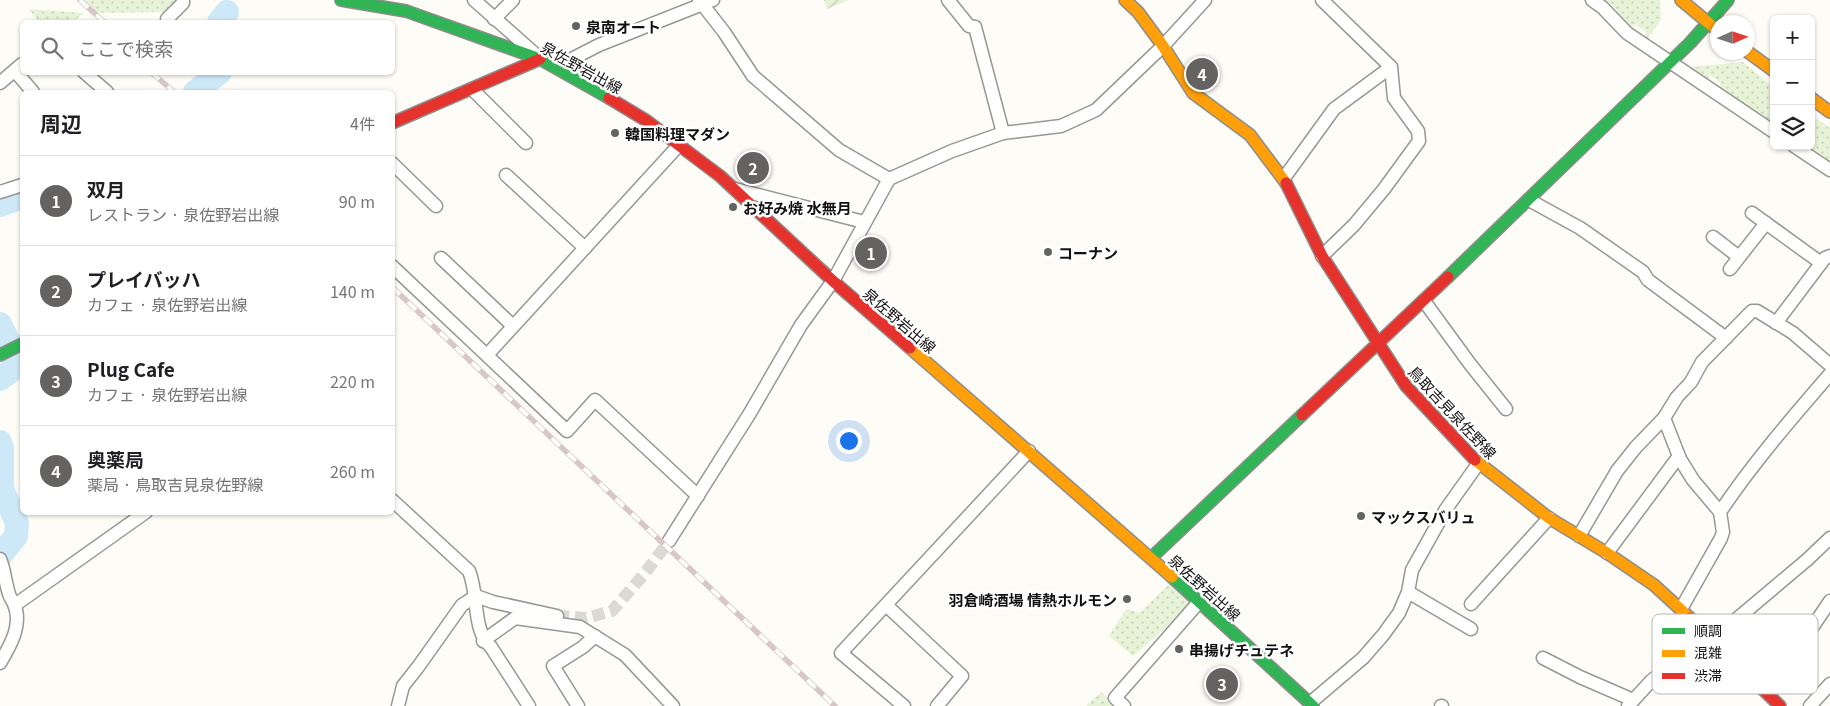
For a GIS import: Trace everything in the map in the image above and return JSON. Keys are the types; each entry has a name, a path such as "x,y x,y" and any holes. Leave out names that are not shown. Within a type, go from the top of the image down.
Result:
{"main road":[{"name":"泉佐野岩出線","path":"340,0 406,11 540,59 647,121 720,176 833,281 1151,558 1311,705"},
{"name":"鳥取吉見泉佐野線","path":"1125,0 1138,12 1163,46 1193,93 1224,118 1250,135 1284,178 1322,256 1406,386 1478,464 1549,518 1607,553 1654,585 1686,614"},
{"path":"1681,0 1710,24"},
{"path":"1720,15 1728,0"},
{"path":"1151,558 1529,200 1670,62 1710,29"},
{"path":"1755,57 1770,68"},
{"path":"395,122 540,59"},
{"path":"1815,101 1830,112"},
{"path":"2,353 20,345"},
{"name":"鳥取吉見泉佐野線","path":"1769,694 1780,706"}],"street":[{"path":"167,19 183,4 183,0"},
{"path":"474,0 540,59"},
{"path":"494,19 513,0"},
{"path":"948,0 969,26 975,27 1003,133"},
{"path":"670,541 750,414 801,325 833,281 889,179 952,151 1003,133 1061,126 1096,110 1163,46 1205,0"},
{"path":"1322,0 1391,67 1394,98 1418,131 1419,141 1384,189 1354,224 1322,256"},
{"path":"1592,0 1602,7 1627,33 1770,129"},
{"path":"556,67 598,45 705,1 753,76 839,150 889,179"},
{"path":"0,83 18,67"},
{"path":"1284,178 1334,109 1391,67"},
{"path":"23,75 32,90"},
{"path":"87,75 105,90"},
{"path":"472,89 526,143"},
{"path":"487,355 679,145"},
{"path":"1800,150 1830,170"},
{"path":"395,166 436,206"},
{"path":"506,175 585,248"},
{"path":"0,192 20,186"},
{"path":"733,188 864,222"},
{"path":"1529,200 1596,239 1643,272 1648,280 1726,338"},
{"path":"1752,212 1825,260 1776,323"},
{"path":"1730,270 1766,223"},
{"path":"1713,237 1740,257"},
{"path":"441,258 513,326"},
{"path":"395,269 566,431 596,400 698,496"},
{"path":"1424,300 1470,364 1506,409"},
{"path":"1580,536 1617,471 1636,447 1664,418 1677,397 1691,382 1702,362 1752,311 1757,311 1793,333 1830,365"},
{"path":"1720,512 1738,485 1777,435 1830,374"},
{"path":"1664,418 1679,456 1692,480 1720,512 1723,532 1681,609"},
{"path":"904,706 841,653 1029,451"},
{"path":"1607,553 1679,456"},
{"path":"1311,705 1368,653 1399,613 1408,592 1412,570 1446,509 1478,464"},
{"path":"395,503 469,570 474,583 477,618 484,641 491,647 529,706"},
{"path":"15,605 142,515"},
{"path":"1472,604 1549,518"},
{"path":"1743,614 1830,538"},
{"path":"0,559 4,568 9,595 15,605 18,626 10,647 0,663"},
{"path":"1408,592 1471,629"},
{"path":"476,596 492,602 557,616"},
{"path":"398,706 403,686 418,668 462,605 476,596"},
{"path":"1818,618 1830,601"},
{"path":"1124,706 1115,698 1199,602"},
{"path":"886,605 962,676 937,706"},
{"path":"484,641 515,618 580,627 625,655 673,706"},
{"path":"578,706 553,666 595,636"},
{"path":"1543,658 1636,702 1652,684"},
{"path":"1810,706 1830,684"}],"green space":[{"path":"78,0 182,0 169,12 91,13"},
{"path":"824,0 849,0 827,9"},
{"path":"1606,0 1660,0 1661,20 1647,39 1644,37 1646,32 1635,24 1629,27 1614,7"},
{"path":"29,9 83,13 76,20 37,20"},
{"path":"1743,62 1770,85 1770,122 1719,88 1721,83 1710,75 1706,80 1690,69 1692,67"},
{"path":"1815,118 1830,128 1830,163 1811,150 1815,150"},
{"path":"1172,581 1195,603 1133,656 1109,636 1126,609 1140,613"},
{"path":"1101,692 1117,706 1086,706"}],"waterway":[{"path":"221,20 227,12"},
{"path":"198,90 216,75"},
{"path":"0,205 20,198"},
{"path":"0,324 16,357 12,370 0,379"},
{"path":"0,442 2,448 2,489 17,523 16,536 0,556"}],"tunnel":[{"path":"557,616 586,618 612,611 645,573 669,541"}],"railway":[{"path":"80,0 102,20"},
{"path":"154,75 172,90"},
{"path":"395,290 835,706"}],"traffic: fast":[{"path":"341,0 406,11 540,59 609,98"},
{"path":"1448,277 1690,43 1728,0"},
{"path":"0,355 20,345"},
{"path":"1151,558 1302,415"},
{"path":"1172,577 1313,706"}],"traffic: slow":[{"path":"1125,0 1138,12 1163,46 1193,93 1250,135 1286,183"},
{"path":"1681,0 1710,24"},
{"path":"1755,57 1770,68"},
{"path":"1815,101 1830,112"},
{"path":"910,348 1172,577"},
{"path":"1475,460 1549,518 1607,553 1654,585 1686,614"}],"traffic: jam":[{"path":"395,122 540,59"},
{"path":"609,98 647,121 720,176 833,281 910,348"},
{"path":"1286,183 1322,256 1406,386 1475,460"},
{"path":"1302,415 1448,277"},
{"path":"1768,694 1780,706"}],"place":[{"name":"泉南オート","path":"576,26"},
{"name":"奥薬局","path":"1202,74"},
{"name":"韓国料理マダン","path":"615,133"},
{"name":"プレイバッハ","path":"753,168"},
{"name":"お好み焼 水無月","path":"733,207"},
{"name":"コーナン","path":"1048,252"},
{"name":"双月","path":"871,253"},
{"name":"マックスバリュ","path":"1361,516"},
{"name":"羽倉崎酒場 情熱ホルモン","path":"1127,599"},
{"name":"串揚げチュテネ","path":"1179,649"},
{"name":"Plug Cafe","path":"1222,684"}]}
